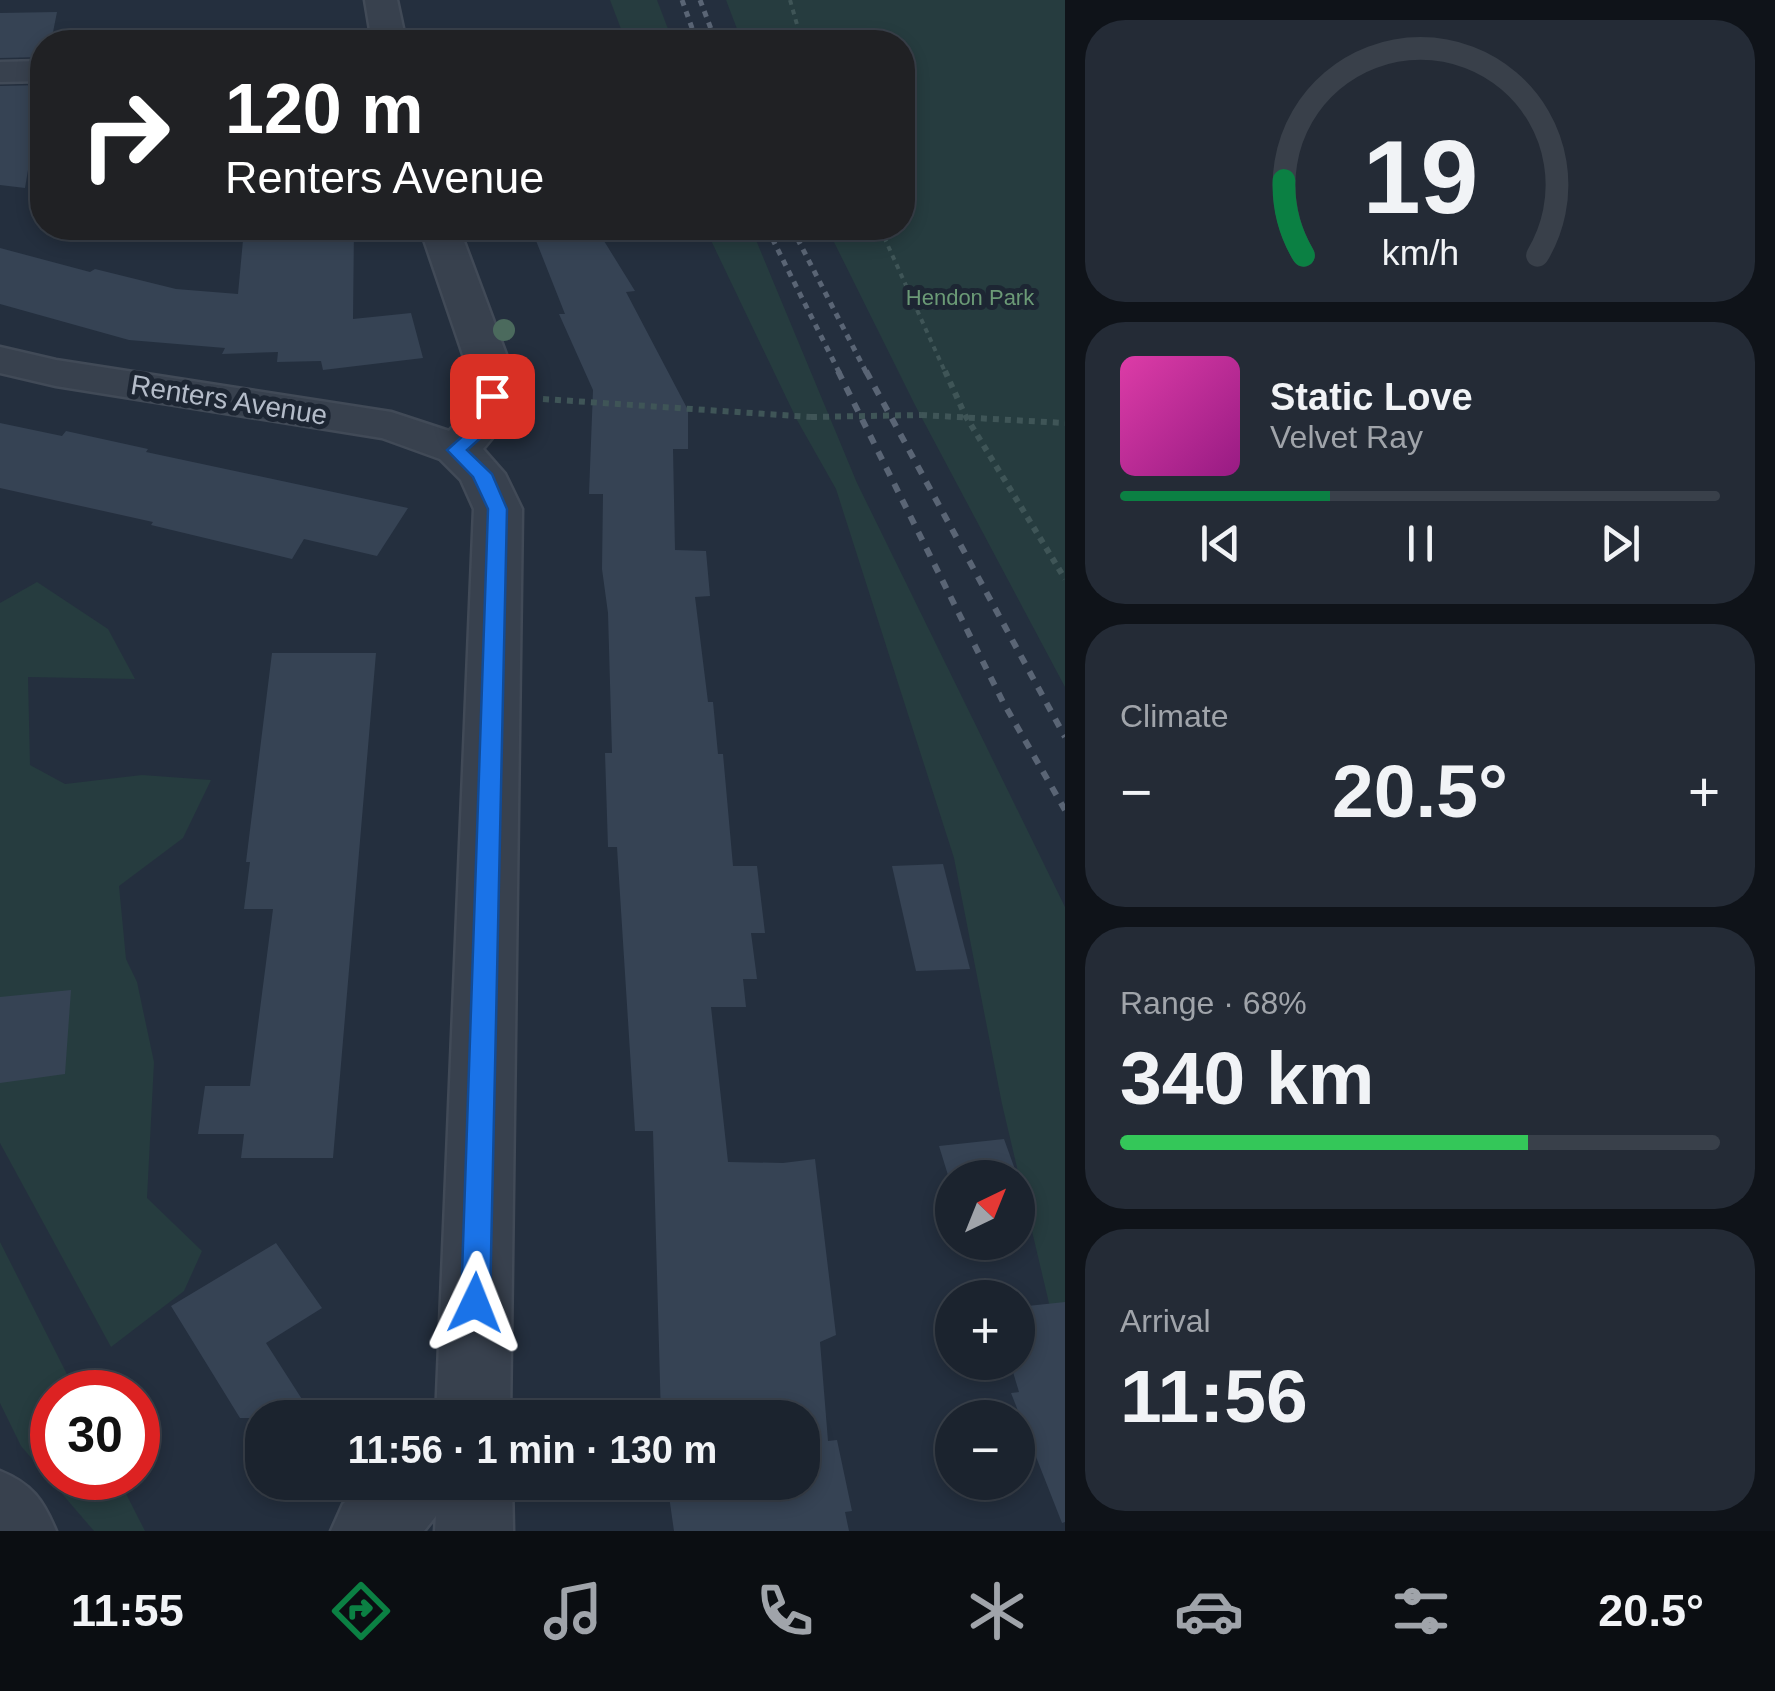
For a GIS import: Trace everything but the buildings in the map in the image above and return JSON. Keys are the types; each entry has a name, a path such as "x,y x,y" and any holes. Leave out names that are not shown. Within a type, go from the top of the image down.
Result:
{"street":[{"path":"381,0 387,30"},
{"path":"0,72 30,71"},
{"path":"443,240 494,380 513,397 456,450"},
{"name":"Renters Avenue","path":"0,360 56,373 390,426 456,450 482,474 498,509 466,1400"},
{"path":"370,1531 400,1500"},
{"path":"474,1500 474,1531"},
{"path":"0,1509 17,1531"}],"path":[{"path":"790,0 799,30"},
{"path":"885,240 965,414 1065,579"},
{"path":"513,397 811,417 965,414 1065,423"}],"green space":[{"path":"610,0 657,0 668,30 621,30"},
{"name":"Hendon Park","path":"726,0 1065,0 1065,687 916,407 833,240 915,240 915,30 737,30"},
{"path":"711,240 756,240 857,483 1065,907 1065,1371 1035,1244 1035,1160 1015,1160 954,858 836,489 797,420"},
{"path":"37,582 108,629 135,679 28,677 30,765 65,784 142,775 211,780 183,838 119,886 126,959 137,982 154,1062 147,1198 202,1251 184,1291 111,1347 0,1143 0,603"},
{"path":"0,1242 65,1370 30,1370 30,1456 0,1403"},
{"path":"67,1500 129,1500 145,1531 94,1531"}],"railway":[{"path":"682,0 693,30"},
{"path":"700,0 711,30"},
{"path":"773,240 840,374"},
{"path":"798,240 867,374"},
{"path":"838,371 1003,702 1065,810"},
{"path":"866,371 1065,737"}],"route":[{"path":"475,1303 498,509 482,474 456,450 484,426 492,396"}]}
